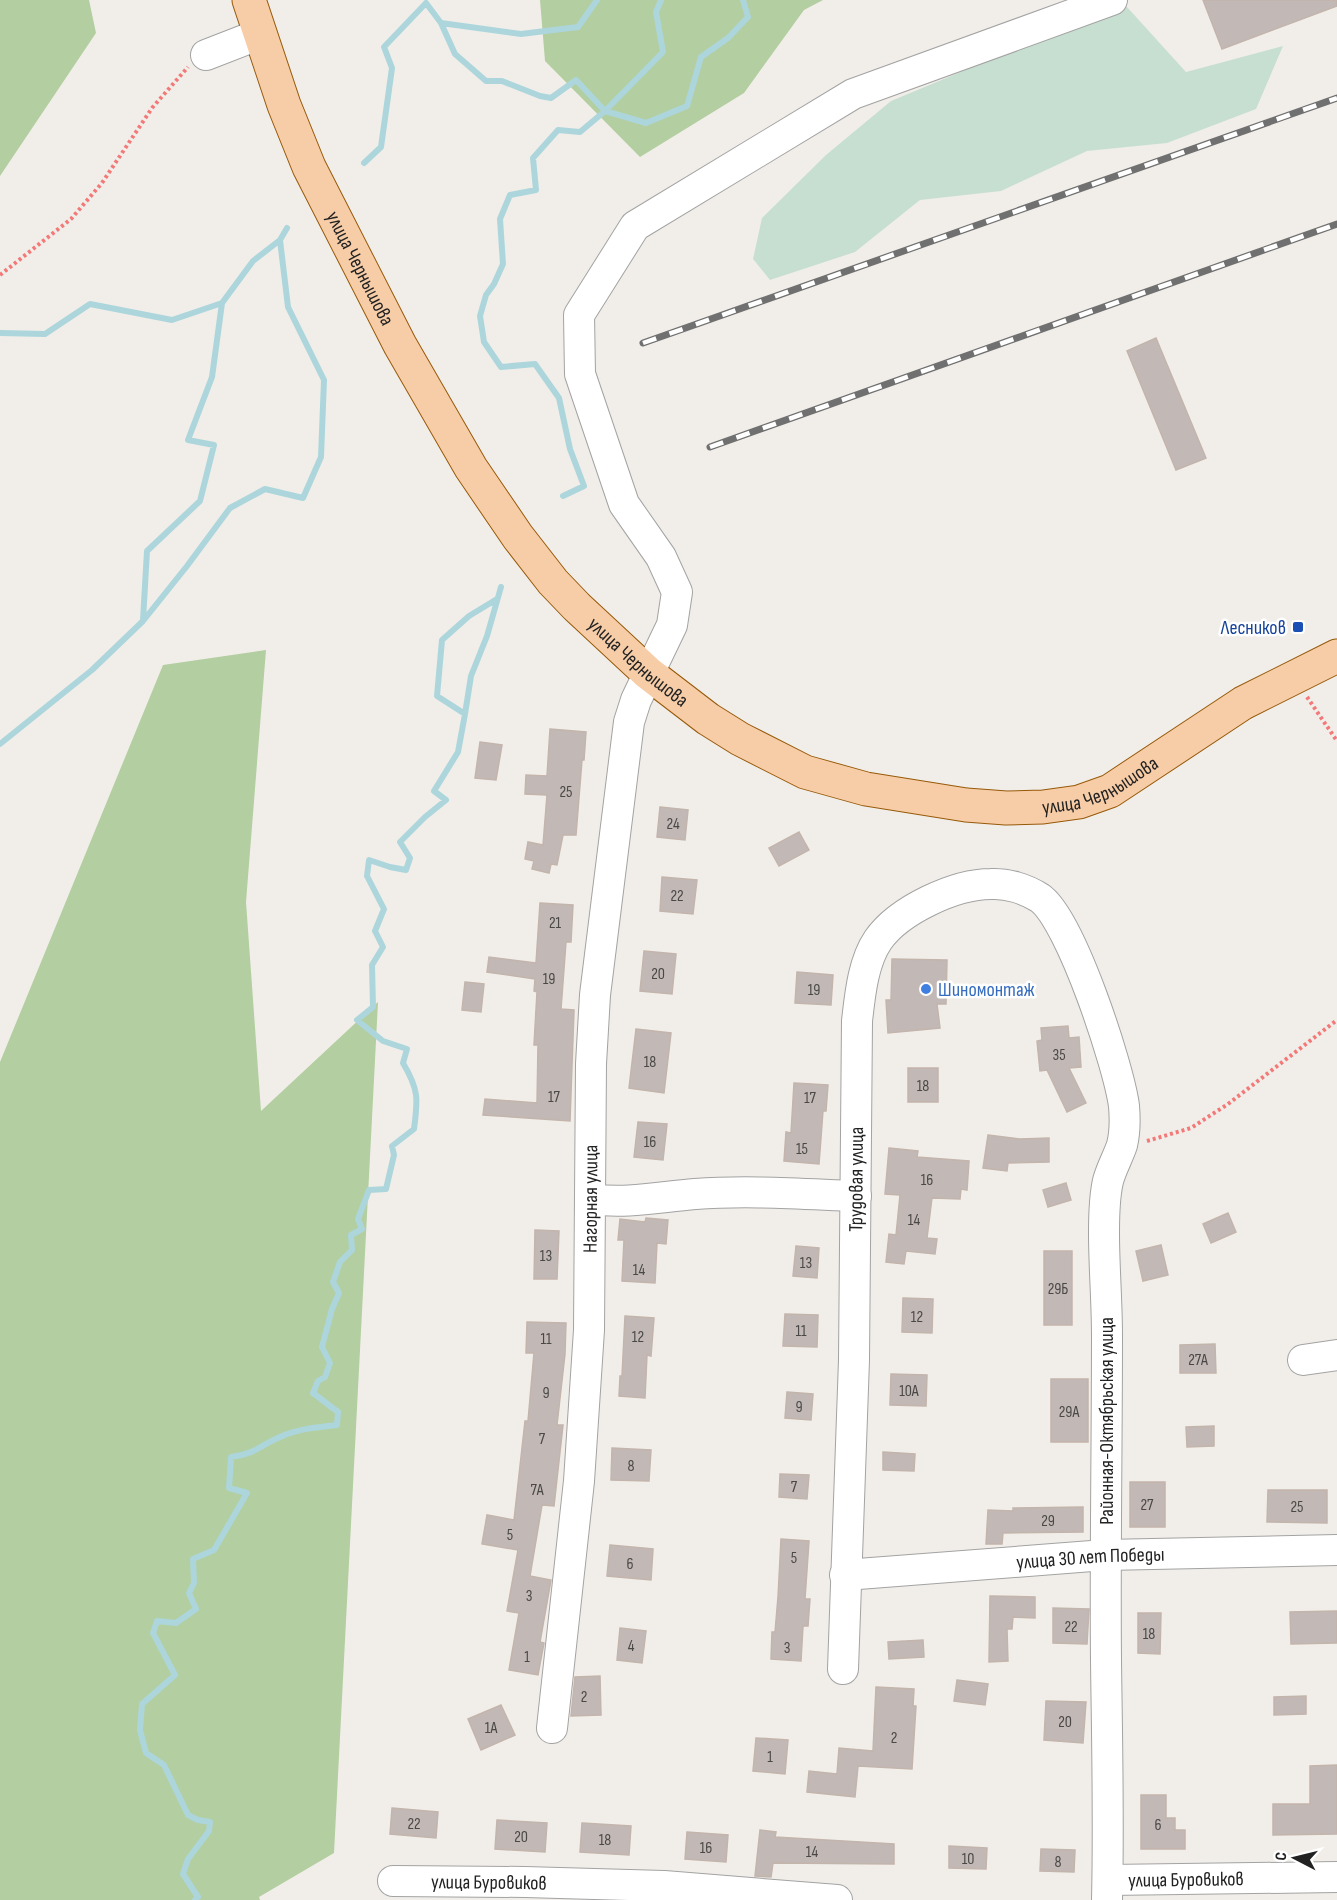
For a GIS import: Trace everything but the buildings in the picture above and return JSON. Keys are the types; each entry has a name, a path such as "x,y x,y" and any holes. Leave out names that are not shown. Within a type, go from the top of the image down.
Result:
{"main road":[{"name":"улица Чернышова","path":"249,0 284,105 309,167 400,345 471,468 553,582 601,631 648,673 716,724 770,756 805,772 876,791 966,805 1006,808 1043,807 1079,802 1110,791 1243,703 1337,656"}],"street":[{"name":"Нагорная улица","path":"552,1728 579,1481 589,1330 591,1064 595,995 629,722 636,700 672,625 677,592 661,557 624,504 580,374 579,315 636,226 853,94 1112,0"},
{"path":"206,55 260,34"},
{"name":"Трудовая улица","path":"843,1669 854,1360 857,1021 860,995 867,968 878,941 901,918 926,903 955,890 992,883 1026,891 1042,900 1063,928 1074,954"},
{"name":"Районная-Октябрьская улица","path":"1074,954 1090,993 1117,1076 1124,1106 1122,1145 1109,1179 1105,1202 1104,1233 1107,1333 1105,1554 1107,1890"},
{"path":"590,1199 615,1202 696,1194 744,1193 856,1196"},
{"path":"1303,1360 1337,1355"},
{"name":"улица 30 лет Победы","path":"845,1575 1105,1554 1337,1550"},
{"name":"улица Буровиков","path":"1107,1890 1337,1877"},
{"name":"улица Буровиков","path":"393,1881 664,1886 837,1900"}],"path":[{"path":"0,275 71,219 102,183 152,108 188,67 206,55"},
{"path":"1294,676 1337,741"},
{"path":"1122,1145 1153,1141 1191,1128 1228,1104 1337,1020"}],"green space":[{"path":"0,0 89,0 96,33 0,176"},
{"path":"540,0 823,0 804,10 744,93 640,157 545,61"},
{"path":"1127,7 1186,72 1283,46 1256,109 1167,143 1087,151 1001,191 920,200 855,252 770,280 753,259 762,218 826,155 891,101 1011,51"},
{"path":"266,650 246,902 261,1111 378,1002 334,1853 259,1897 260,1900 0,1900 0,1062 163,665"}],"waterway":[{"path":"441,23 521,34 578,27 597,0"},
{"path":"563,496 584,486 570,449 559,398 535,364 501,367 484,342 480,316 486,295 503,264 500,219 510,195 536,190 533,158 558,130 580,132 605,111 663,52 656,12 661,0"},
{"path":"364,163 381,147 392,68 384,47 426,3 441,23 455,54 486,81 502,81 551,98 576,80 605,111 646,123 687,106 701,57 728,38 748,17 743,0"},
{"path":"0,744 92,670 143,621 230,508 265,489 303,498 321,457 324,380 288,307 280,240 287,228"},
{"path":"0,333 45,334 90,304 172,320 222,303 253,261 280,240"},
{"path":"143,620 147,551 200,501 214,445 188,440 212,377 222,303"},
{"path":"465,714 471,676 487,636 501,587"},
{"path":"195,1900 198,1897 183,1874 188,1859 209,1831 210,1822 188,1815 164,1765 146,1753 140,1730 142,1704 175,1675 153,1633 157,1621 176,1623 196,1609 189,1593 194,1583 193,1559 214,1550 247,1493 229,1488 231,1457 252,1452 293,1432 337,1425 338,1412 313,1393 318,1381 325,1377 330,1363 322,1347 332,1309 339,1293 333,1282 340,1262 352,1250 351,1235 362,1229 358,1219 369,1190 386,1189 394,1155 392,1146 414,1129 416,1110 415,1088 403,1063 407,1049 383,1041 357,1020 373,1007 372,965 383,947 375,931 384,909 367,876 369,860 406,870 410,858 400,842 446,800 434,791 458,752 465,714 437,696 442,640 469,616 497,599"}],"railway":[{"path":"643,343 1337,98"},
{"path":"710,447 1337,224"}],"place":[{"name":"Лесников","path":"1298,627"},
{"name":"Шиномонтаж","path":"926,989"}]}
